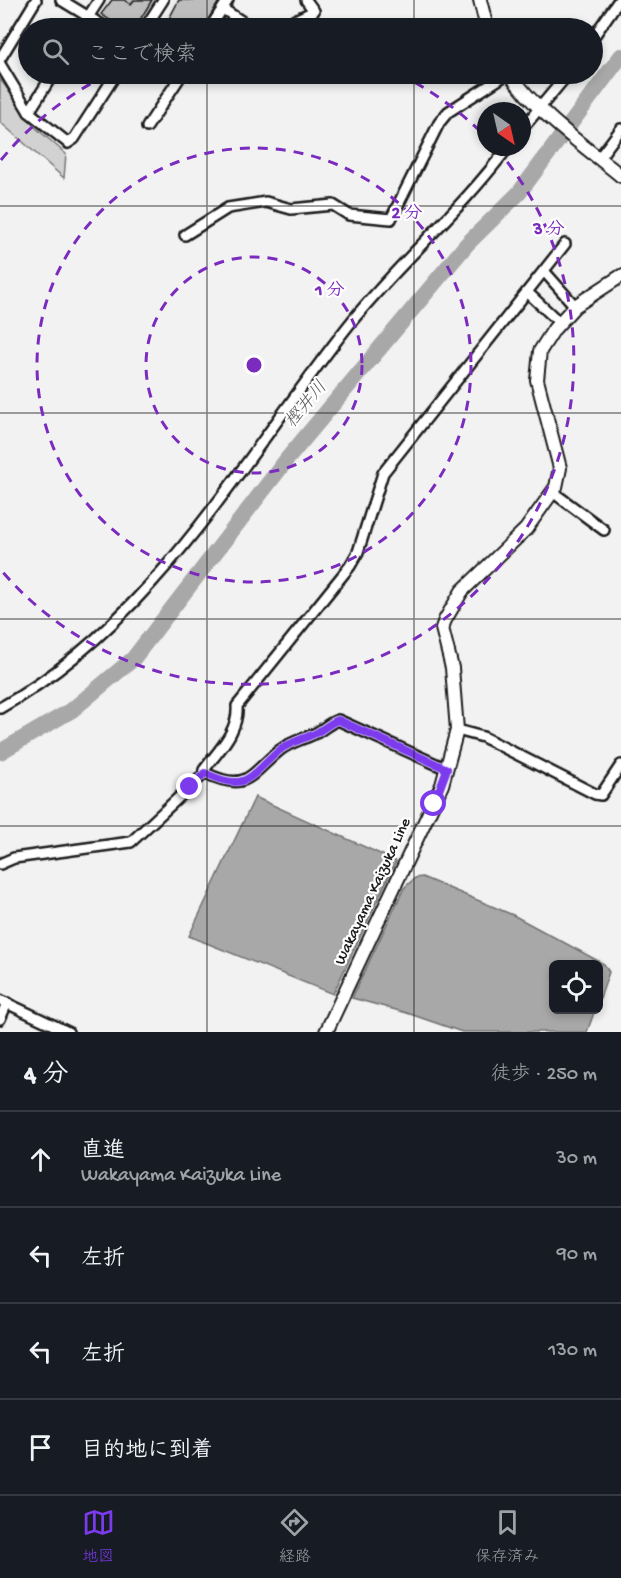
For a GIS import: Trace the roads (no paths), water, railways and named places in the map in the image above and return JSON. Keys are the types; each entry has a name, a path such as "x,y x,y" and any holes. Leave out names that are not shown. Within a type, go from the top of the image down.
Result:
{"main road":[{"path":"480,0 484,18"},
{"path":"517,84 540,107 621,176"},
{"name":"Wakayama Kaizuka Line","path":"326,1032 438,796 447,769 457,730 452,668 442,628 445,620 462,591 526,529 554,493 560,468 537,380 540,351 559,322 575,306 621,276"}],"street":[{"path":"25,18 36,0"},
{"path":"61,0 88,17 99,0"},
{"path":"151,18 163,0"},
{"path":"217,18 228,0"},
{"path":"299,18 314,11 306,0"},
{"path":"603,23 619,0"},
{"path":"223,9 237,18"},
{"path":"0,59 18,30"},
{"path":"0,64 29,112 62,141 70,142 109,84"},
{"path":"29,112 47,84"},
{"path":"147,127 174,84"},
{"path":"185,236 228,208 266,202 291,210 333,205 349,215 391,219 439,123 448,112 493,84"},
{"path":"531,118 560,84"},
{"path":"598,157 621,129"},
{"path":"0,708 46,680 83,652 177,554 367,303 500,156"},
{"path":"0,864 14,858 131,842 205,773 204,770 226,741 238,718 237,706 350,566 358,552 383,473 565,244"},
{"path":"544,271 575,306"},
{"path":"527,292 559,322"},
{"path":"554,493 604,530"},
{"path":"205,773 225,783 243,782 252,778 293,741 317,733 338,720 447,769"},
{"path":"457,730 483,737 596,794 602,795 621,765"},
{"path":"0,1018 3,1002 68,1032"}],"waterway":[{"name":"樫井川","path":"603,80 621,56"},
{"name":"樫井川","path":"0,752 72,710 133,659 288,458 467,244 519,193 600,84"}]}
